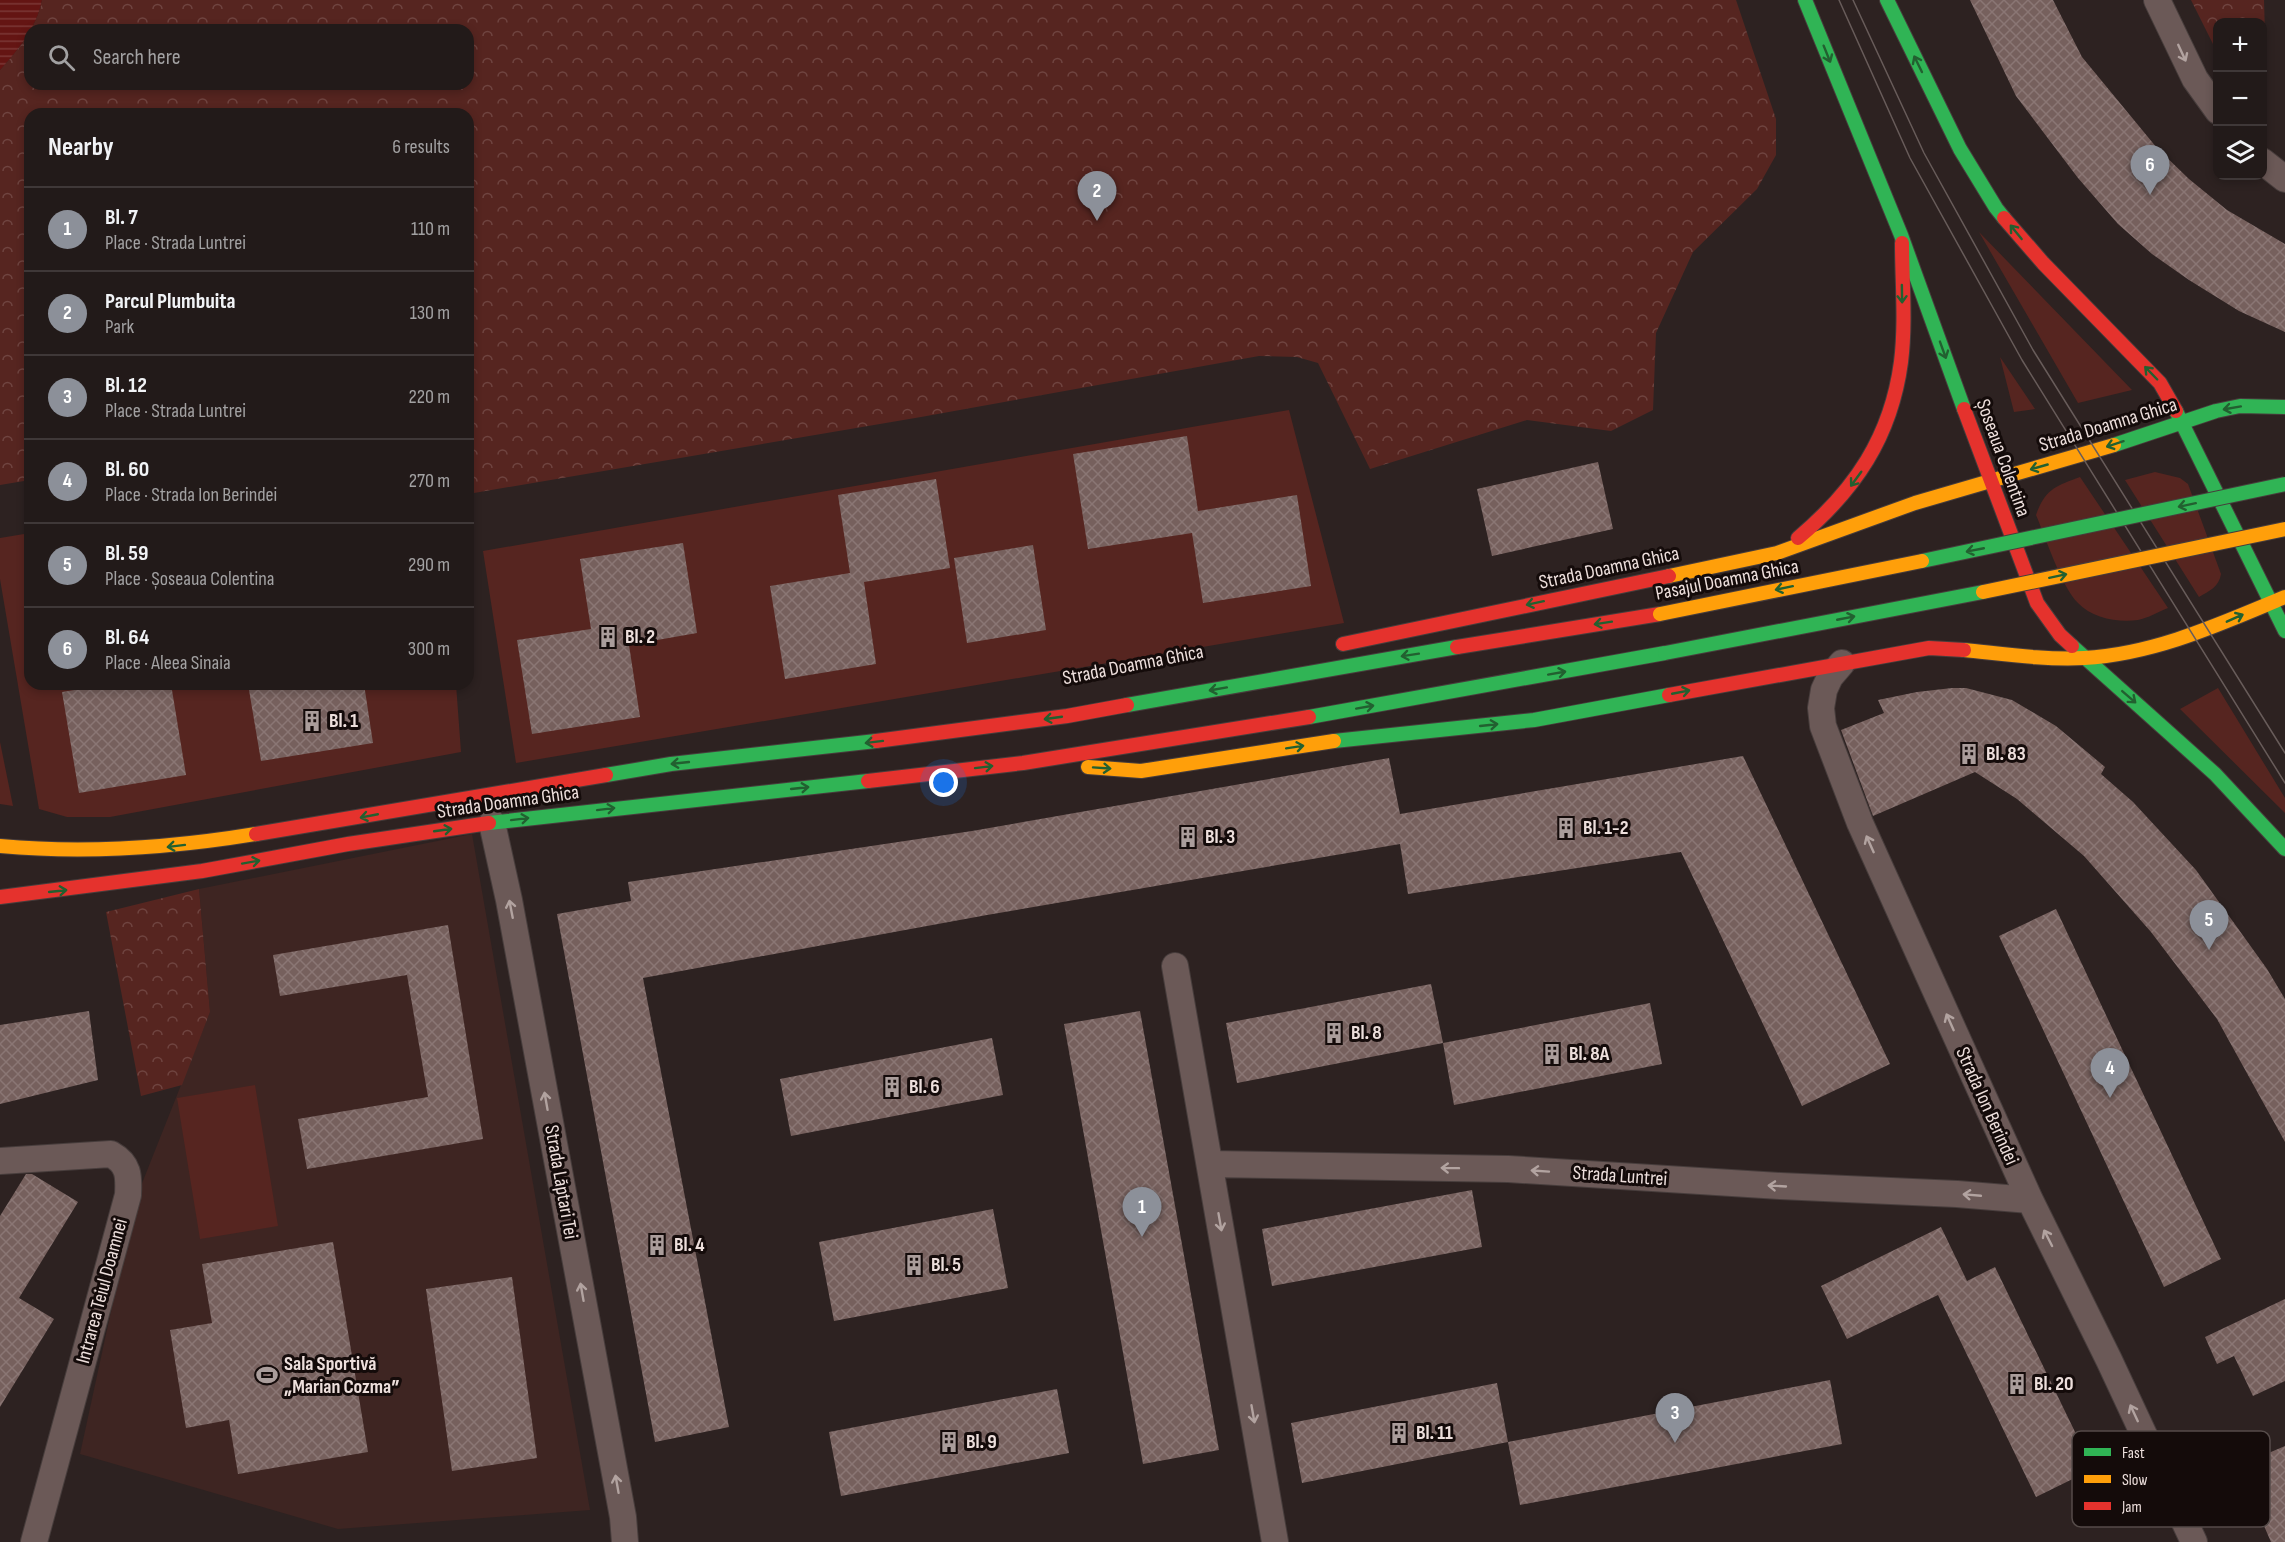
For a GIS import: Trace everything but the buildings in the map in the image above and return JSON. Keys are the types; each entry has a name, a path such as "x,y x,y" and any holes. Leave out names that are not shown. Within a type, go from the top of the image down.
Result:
{"main road":[{"name":"Șoseaua Colentina","path":"1805,0 1901,235 2037,603 2060,635 2215,774 2285,849"},
{"path":"1887,0 1960,149 1996,208 2043,263 2160,383 2182,422 2285,631"},
{"path":"1777,553 1833,508 1855,482 1876,450 1898,377 1903,331 1901,235"},
{"name":"Strada Doamna Ghica","path":"1332,646 1777,553 1915,503 2080,455 2216,411 2240,406 2285,407"},
{"name":"Pasajul Doamna Ghica","path":"1173,698 1399,657 1660,614 1987,548 2285,484"},
{"name":"Strada Doamna Ghica","path":"0,897 202,871 348,844 492,823 1023,763 1183,739 1665,653 1982,592 2285,529"},
{"name":"Strada Doamna Ghica","path":"1023,763 1141,771 1335,741 1534,720 1941,647 2045,658 2084,658 2143,649 2193,636 2285,597"},
{"name":"Strada Doamna Ghica","path":"0,846 90,852 171,846 358,818 661,765 932,735 1173,698"},
{"name":"Strada Doamna Ghica","path":"932,735 981,714"}],"street":[{"path":"2157,0 2195,79 2213,105"},
{"path":"2267,165 2285,179"},
{"name":"Strada Ion Berindei","path":"1842,663 1830,677 1824,690 1821,708 1823,726 1860,823 2030,1200 2142,1431"},
{"name":"Strada Lăptari Tei","path":"492,823 621,1506 625,1542"},
{"path":"1175,966 1275,1542"},
{"name":"Intrarea Teiul Doamnei","path":"0,1161 111,1154 121,1160 129,1175 128,1195 34,1542"},
{"name":"Strada Luntrei","path":"1210,1164 1508,1169 2030,1200"},
{"name":"Strada Ion Berindei","path":"2187,1527 2194,1542"}],"shaded area":[{"path":"0,0 42,0 34,24 24,24 24,40 0,70"},
{"path":"472,834 590,1510 338,1529 80,1454 135,1201 210,1012 199,889"}],"green space":[{"path":"42,0 1736,0 1776,119 1776,155 1757,189 1693,252 1656,333 1653,410 1611,431 1527,420 1370,469 1318,363 1297,357 1259,356 921,417 474,493 474,108 24,108 24,481 0,485 0,70 24,40 24,90 474,90 474,24 34,24"},
{"path":"2191,0 2264,0 2265,18 2213,18 2213,44"},
{"path":"1979,232 2132,390 2078,403"},
{"path":"2000,357 2035,409 2014,412"},
{"path":"1289,410 1344,623 516,763 483,551"},
{"path":"2155,472 2180,478 2188,484 2221,574 2216,585 2199,597 2125,480"},
{"path":"2080,477 2168,608 2138,620 2114,620 2090,612 2072,595 2060,574 2036,515 2043,499 2052,490"},
{"path":"24,534 24,690 456,690 461,752 110,817 67,817 39,809 0,579 0,538"},
{"path":"2218,688 2285,798 2285,813 2180,709"},
{"path":"0,742 13,806 0,804"},
{"path":"199,889 210,1012 182,1085 141,1096 106,912"},
{"path":"255,1085 278,1226 200,1239 177,1098"}],"tram line":[{"path":"1839,0 1910,158 2022,360 2285,783"},
{"path":"1853,0 1924,153 2033,350 2285,753"}],"traffic: fast":[{"path":"1805,0 1901,235 1964,409"},
{"path":"1887,0 1960,149 2004,218"},
{"path":"2114,445 2216,411 2240,406 2285,407"},
{"path":"2176,411 2285,631"},
{"path":"1922,561 2285,484"},
{"path":"1665,653 1983,592"},
{"path":"2072,646 2215,774 2285,849"},
{"path":"1127,705 1457,647"},
{"path":"1309,717 1665,653"},
{"path":"1334,741 1534,720 1669,695"},
{"path":"606,775 671,764 876,741"},
{"path":"489,823 868,781"}],"traffic: slow":[{"path":"1669,576 1777,553 1915,503 2114,445"},
{"path":"1983,592 2285,529"},
{"path":"1660,614 1922,561"},
{"path":"1964,650 2054,658 2084,658 2136,651 2187,636 2285,597"},
{"path":"1088,767 1141,771 1334,741"},
{"path":"0,846 64,849 128,848 192,843 256,834"}],"traffic: jam":[{"path":"2004,218 2043,263 2160,383 2176,411"},
{"path":"1798,538 1837,501 1853,481 1879,438 1889,414 1901,362 1904,317 1902,243"},
{"path":"1964,409 2037,603 2060,635 2072,646"},
{"path":"1343,644 1669,576"},
{"path":"1457,647 1660,614"},
{"path":"1669,695 1929,648 1964,650"},
{"path":"876,741 1067,716 1127,705"},
{"path":"868,781 1023,763 1309,717"},
{"path":"256,834 606,775"},
{"path":"0,897 202,871 348,844 489,823"}],"place":[{"name":"Bl. 64","path":"2150,195"},
{"name":"Parcul Plumbuita","path":"1097,221"},
{"name":"Bl. 2","path":"608,637"},
{"name":"Bl. 1","path":"312,721"},
{"name":"Bl. 83","path":"1969,754"},
{"name":"Bl. 1-2","path":"1566,828"},
{"name":"Bl. 3","path":"1188,837"},
{"name":"Bl. 59","path":"2209,950"},
{"name":"Bl. 8","path":"1334,1033"},
{"name":"Bl. 8A","path":"1552,1054"},
{"name":"Bl. 6","path":"892,1087"},
{"name":"Bl. 60","path":"2110,1098"},
{"name":"Bl. 7","path":"1142,1237"},
{"name":"Bl. 4","path":"657,1245"},
{"name":"Bl. 5","path":"914,1265"},
{"name":"Sala Sportivă „Marian Cozma”","path":"267,1375"},
{"name":"Bl. 20","path":"2017,1384"},
{"name":"Bl. 11","path":"1399,1433"},
{"name":"Bl. 9","path":"949,1442"},
{"name":"Bl. 12","path":"1675,1443"}]}
